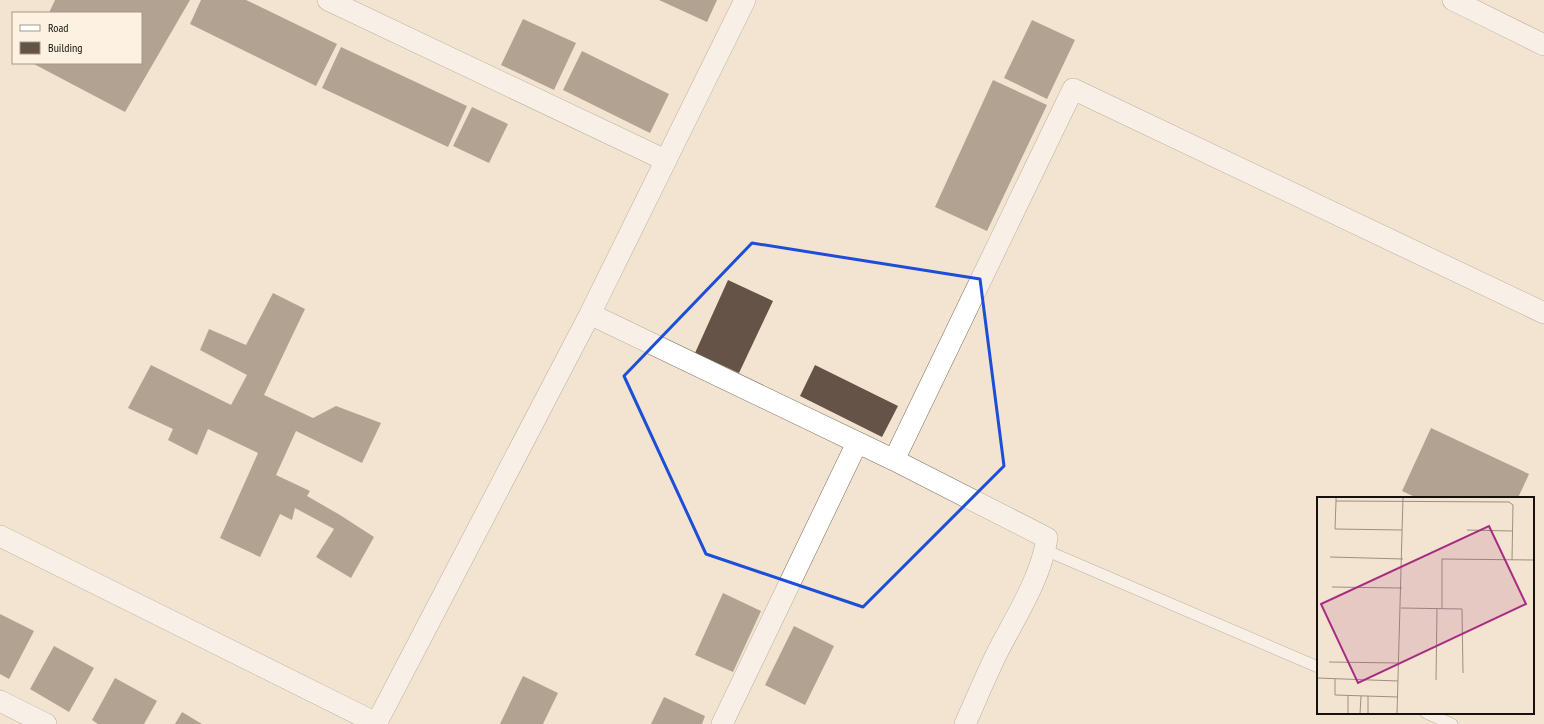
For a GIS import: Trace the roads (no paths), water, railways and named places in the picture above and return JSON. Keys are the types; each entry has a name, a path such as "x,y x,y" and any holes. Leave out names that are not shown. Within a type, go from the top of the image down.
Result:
{"street":[{"path":"328,0 665,160"},
{"path":"0,536 376,724 590,314 745,0"},
{"path":"1453,0 1544,45"},
{"path":"894,460 1073,89 1544,313"},
{"path":"590,314 857,444 894,460 1047,538 1045,550 1028,593 997,653 965,724"},
{"path":"722,724 857,444"},
{"path":"0,701 46,724"}],"lane":[{"path":"1045,550 1317,666"},
{"path":"1428,714 1452,724"}]}
